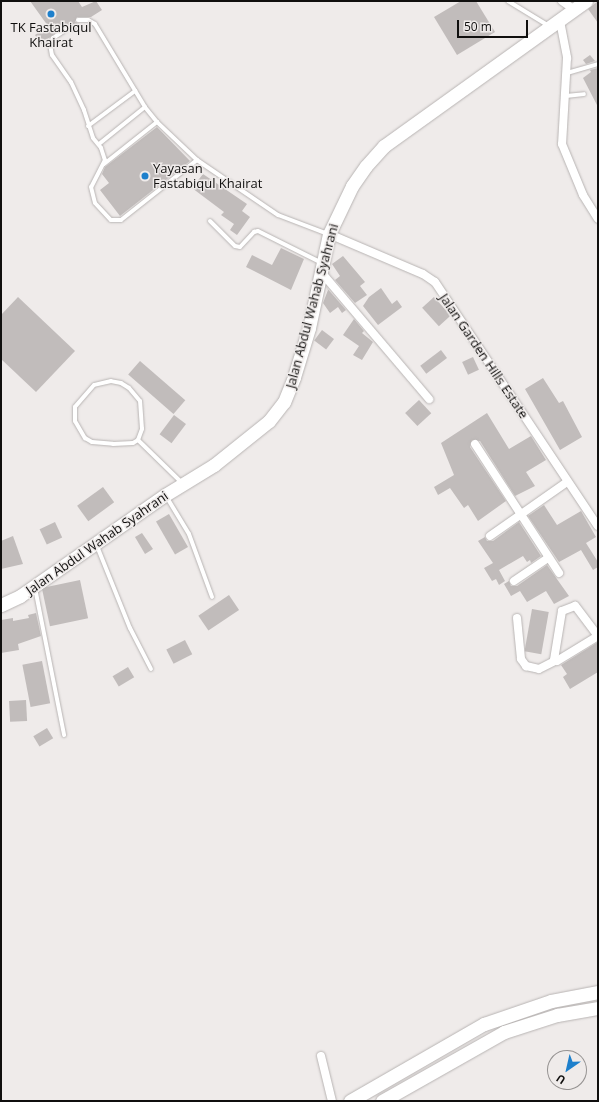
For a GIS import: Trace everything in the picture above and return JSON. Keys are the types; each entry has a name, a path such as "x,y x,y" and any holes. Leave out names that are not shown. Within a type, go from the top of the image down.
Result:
{"main road":[{"name":"Jalan Abdul Wahab Syahrani","path":"1,605 35,586 166,495 214,465 263,427 284,402 307,335 329,234 358,177 384,146 586,1"},
{"path":"350,1101 484,1024 551,1001 598,992"},
{"path":"382,1101 504,1032 557,1015 598,1008"}],"street":[{"path":"562,1 575,10"},
{"path":"556,24 567,53 566,96 561,128 564,151 583,195 598,219"},
{"name":"Jalan Garden Hills Estate","path":"329,234 423,274 435,282 598,526"},
{"path":"322,268 429,399"},
{"path":"475,444 520,516 559,573"},
{"path":"490,536 568,482"},
{"path":"514,581 548,558"},
{"path":"516,618 521,658 526,666 539,669 555,661 598,636 575,606 562,611 555,661"},
{"path":"321,1056 332,1101"}],"lane":[{"path":"508,1 556,24"},
{"path":"78,20 88,20 95,24 145,107 157,122 197,160 278,215 329,234"},
{"path":"68,28 53,38 50,44 52,55 71,82 84,110 88,126 105,160 92,182 92,193 96,203 111,220 121,220 197,160"},
{"path":"567,73 598,64"},
{"path":"88,126 135,91"},
{"path":"566,96 584,94"},
{"path":"98,144 145,107"},
{"path":"103,165 157,122"},
{"path":"210,221 234,246 240,247 254,232 258,231 322,268"},
{"path":"111,380 121,383 129,388 140,401 142,428 138,440 133,443 113,444 92,442 85,438 75,421 75,407 94,385 111,380"},
{"path":"138,440 183,484"},
{"path":"166,495 189,534 212,597"},
{"path":"96,544 130,628 151,669"},
{"path":"35,586 64,735"}],"building":[{"path":"30,1 78,1 82,7 96,1 102,10 91,17 77,17 75,22 82,24 82,26 72,33 71,26 66,25 41,44 35,35 48,26"},
{"path":"461,1 476,1 495,32 457,55 434,17"},
{"path":"598,1 598,23 588,9"},
{"path":"590,55 595,61 586,64 583,60"},
{"path":"598,68 598,107 583,78 591,72 590,70"},
{"name":"Yayasan Fastabiqul Khairat","path":"157,127 190,161 120,216 100,190 109,183 102,174 105,167"},
{"path":"203,174 247,204 242,211 250,217 237,235 230,230 234,224 221,215 224,212 192,188"},
{"path":"281,248 304,259 291,290 246,267 252,255 272,265"},
{"path":"343,256 365,282 360,286 367,295 355,303 335,280 340,276 332,264"},
{"path":"326,287 346,310 342,313 338,307 330,313 323,303 328,290"},
{"path":"381,288 392,304 397,300 402,307 378,325 363,306 369,297"},
{"path":"18,297 75,351 36,392 1,359 1,315"},
{"path":"434,297 451,316 439,326 422,308"},
{"path":"354,319 364,331 362,333 373,342 362,360 353,355 359,346 343,335"},
{"path":"322,330 334,339 326,349 314,340"},
{"path":"441,350 447,358 426,374 420,366"},
{"path":"473,357 479,370 468,375 462,362"},
{"path":"140,361 185,400 173,414 128,375"},
{"path":"543,378 559,403 563,401 582,437 560,450 525,389"},
{"path":"419,400 431,413 417,426 405,413"},
{"path":"487,413 509,449 531,436 546,460 526,472 535,486 515,496 480,441 472,440 470,447 506,501 478,521 468,505 464,508 450,488 438,495 434,487 454,475 441,443"},
{"path":"174,415 186,424 172,443 160,434"},
{"path":"103,487 114,502 88,521 77,506"},
{"path":"544,505 557,525 581,511 596,537 586,543 598,562 598,567 593,570 581,550 559,562 528,516"},
{"path":"169,514 188,547 175,554 156,522"},
{"path":"55,522 62,537 47,545 40,529"},
{"path":"519,522 541,556 531,563 530,560 527,562 523,556 499,570 505,581 499,585 496,579 492,581 484,568 493,563 478,541 485,537 487,541 493,541"},
{"path":"142,533 153,549 145,554 135,537"},
{"path":"13,536 23,564 1,569 1,541"},
{"path":"547,565 569,596 554,604 546,591 527,602 520,591 511,596 504,584 509,581 511,586 517,586"},
{"path":"80,580 88,618 50,626 42,588"},
{"path":"229,595 239,610 208,631 198,616"},
{"path":"532,609 549,612 541,654 525,651"},
{"path":"36,613 41,636 18,644 19,650 1,653 1,620 13,618 13,621 29,618 28,615"},
{"path":"185,640 192,654 174,664 166,650"},
{"path":"598,642 598,672 570,689 563,677 567,674 561,665"},
{"path":"42,661 50,703 31,707 22,665"},
{"path":"128,667 134,677 119,687 113,676"},
{"path":"26,700 27,721 10,722 9,701"},
{"path":"47,728 53,738 39,747 33,736"}],"place":[{"name":"TK Fastabiqul Khairat","path":"51,14"},
{"name":"Yayasan Fastabiqul Khairat","path":"145,176"}]}
